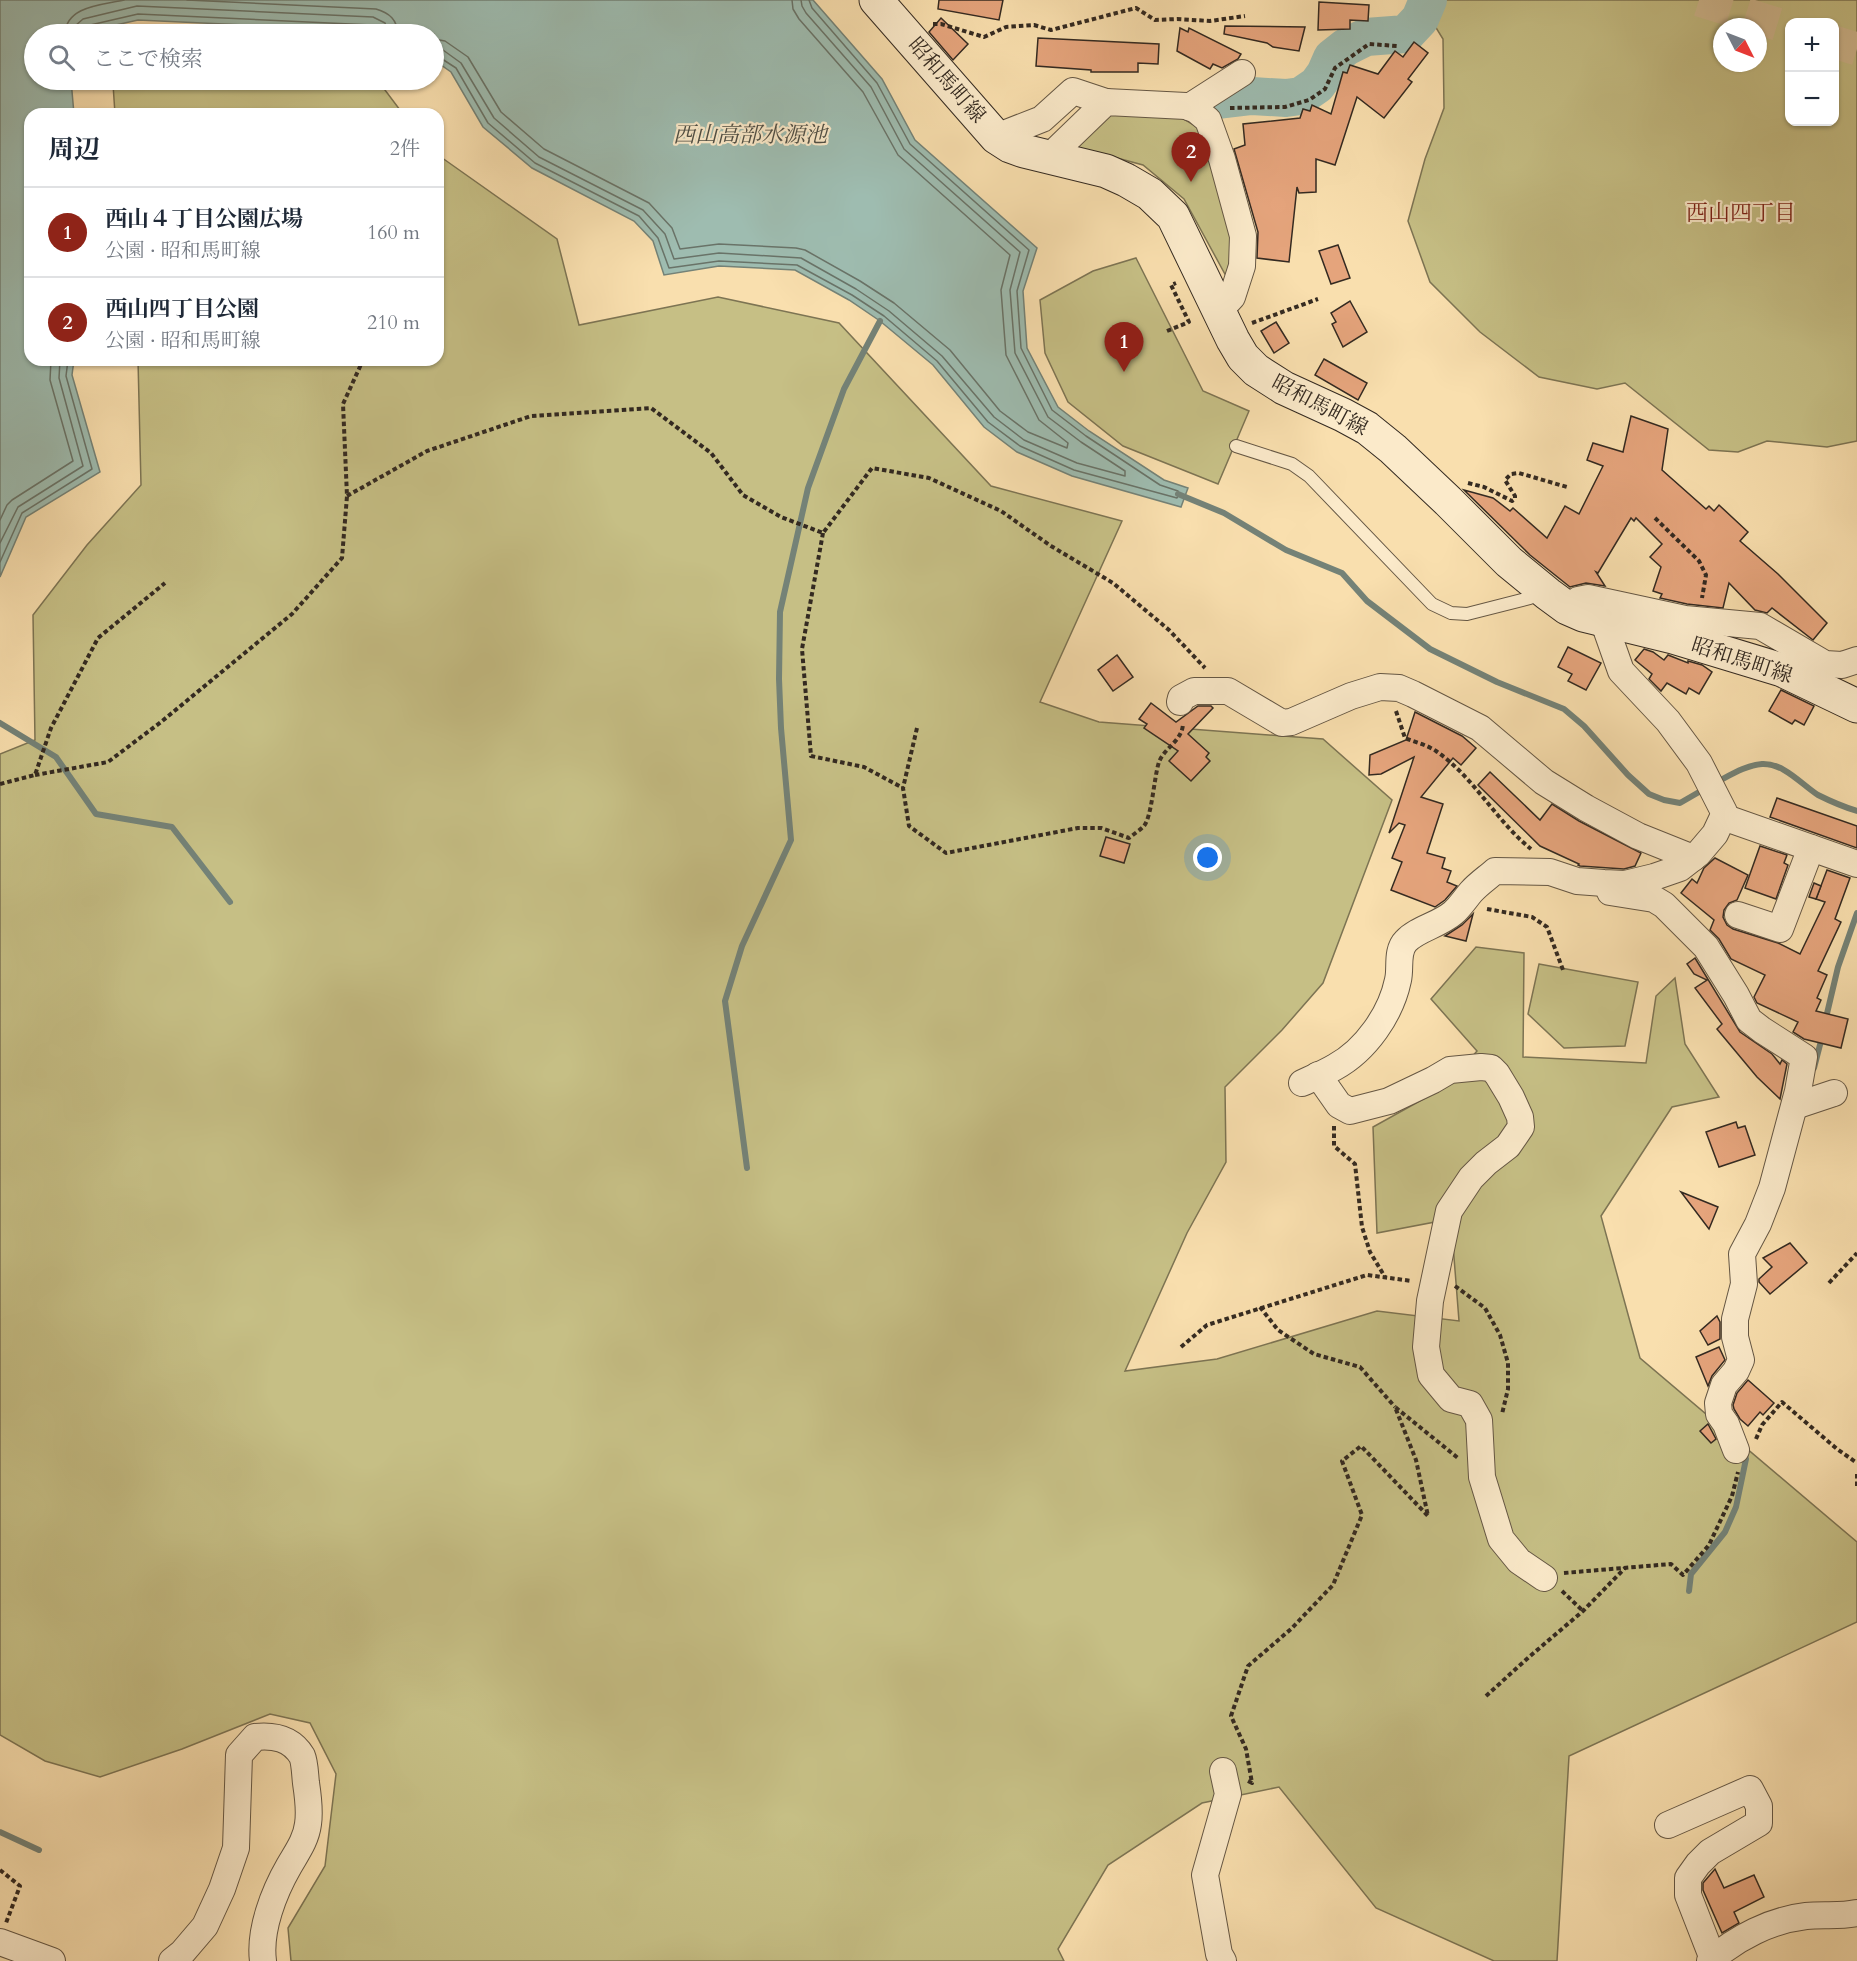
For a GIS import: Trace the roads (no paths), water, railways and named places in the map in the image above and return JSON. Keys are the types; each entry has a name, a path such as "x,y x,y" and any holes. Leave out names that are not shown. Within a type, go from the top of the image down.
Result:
{"main road":[{"name":"昭和馬町線","path":"894,13 996,137 1010,146 1106,171 1150,194 1173,216 1226,304 1243,357 1256,370 1284,388 1367,428 1393,449 1509,562 1555,599 1583,615 1673,637 1782,670 1857,706"}],"street":[{"path":"996,137 1042,119 1073,91 1106,102 1198,113 1242,73"},
{"path":"1049,157 1106,102"},
{"path":"1198,113 1225,169 1243,236 1242,266 1226,304"},
{"path":"1555,599 1588,598 1698,621 1760,626 1825,663 1842,665 1857,660"},
{"path":"1576,881 1625,884 1680,868 1693,858 1715,834 1714,796 1699,763 1668,721 1621,671 1603,620"},
{"path":"1180,702 1181,698 1194,691 1228,691 1282,723 1291,722 1351,696 1380,687 1399,688 1480,728 1544,782 1586,808 1638,836 1693,858"},
{"path":"1714,796 1811,848 1857,864"},
{"path":"1738,915 1780,928 1811,848"},
{"path":"1541,1576 1520,1561 1501,1539 1482,1477 1479,1420 1470,1404 1451,1399 1431,1375 1426,1347 1433,1284 1449,1211 1471,1178 1508,1146 1521,1126 1511,1097 1497,1074 1491,1068 1481,1067 1450,1070 1389,1101 1350,1111 1339,1105 1310,1079 1336,1067 1357,1051 1374,1032 1387,1012 1398,981 1401,950 1406,941 1454,912 1473,890 1495,871 1550,872 1595,890 1654,899 1664,905 1706,947 1749,1020 1804,1057 1816,1099 1742,1254 1744,1284 1735,1319 1735,1336 1741,1360 1736,1371 1724,1385 1718,1403 1719,1414 1744,1449"},
{"path":"172,1961 205,1926 222,1889 236,1848 239,1755 255,1737 271,1735 288,1741 302,1757 308,1798 308,1825 300,1849 289,1867 267,1917 262,1951 263,1961"},
{"path":"1223,1772 1228,1794 1205,1875 1219,1953 1223,1961"},
{"path":"1668,1824 1750,1790 1760,1806 1759,1823 1710,1852 1688,1878 1688,1895 1711,1960 1762,1927 1805,1916 1857,1913"},
{"path":"2,1936 52,1961"}],"lane":[{"path":"1236,446 1292,464 1309,476 1432,604 1451,613 1467,614 1530,598 1555,599"}],"water":[{"name":"西山高部水源池","path":"0,0 813,0 882,79 915,140 1037,248 1023,291 1027,348 1058,407 1089,431 1164,480 1188,488 1181,507 1072,476 1017,452 984,427 933,365 880,321 849,300 795,270 719,266 664,275 653,241 634,221 532,168 483,127 451,72 444,67 444,24 223,24 138,20 120,24 24,24 24,90 72,90 73,108 24,108 24,366 73,366 72,375 100,472 26,517 0,577"}],"waterway":[{"path":"1210,101 1252,96 1286,98 1301,96 1317,85 1332,58 1346,47 1366,37 1406,34 1420,19 1428,0"},
{"path":"747,1168 725,1001 742,946 791,840 781,728 780,612 808,488 844,389 880,321"},
{"path":"1178,494 1224,513 1286,550 1342,573 1367,601 1430,649 1497,682 1564,709 1584,726 1628,775 1649,794 1680,803 1706,788"},
{"path":"0,723 56,757 96,814 172,827 230,902"},
{"path":"1715,783 1750,766 1770,765 1785,770 1818,795 1857,811"},
{"path":"1825,1022 1838,967 1857,913"},
{"path":"1814,1068 1822,1037"},
{"path":"1689,1591 1691,1574 1725,1532 1736,1507 1746,1459 1744,1452"},
{"path":"0,1832 39,1850"}],"tunnel":[{"path":"1699,0 1785,26"},
{"path":"1839,44 1857,49"}],"place":[{"name":"西山四丁目公園","path":"1191,182"},
{"name":"西山４丁目公園広場","path":"1124,372"}],"district":[{"name":"西山四丁目","path":"1741,212"}]}
